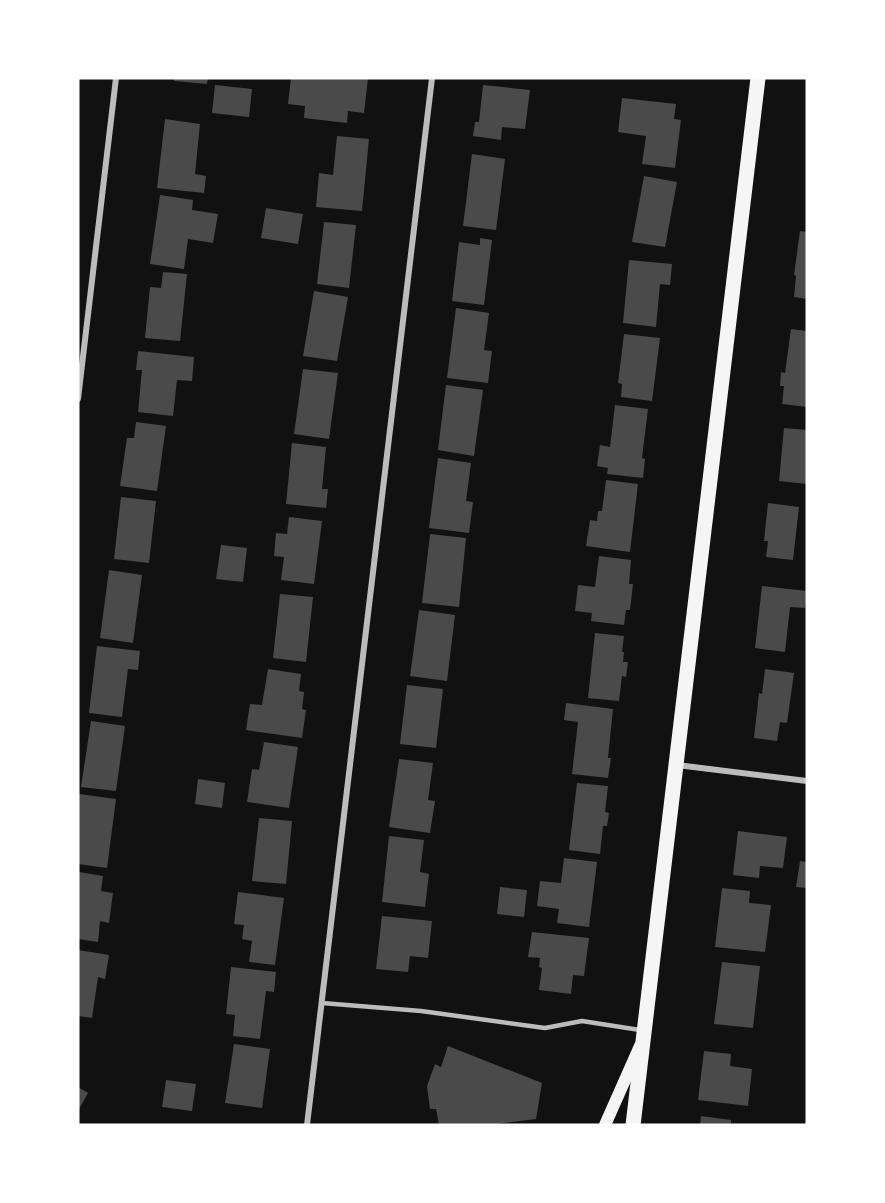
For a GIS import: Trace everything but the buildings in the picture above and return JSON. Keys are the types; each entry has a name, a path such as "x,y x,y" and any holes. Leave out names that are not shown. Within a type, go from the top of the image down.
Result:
{"main road":[{"path":"633,1125 758,78"},
{"path":"605,1125 646,1031"}],"street":[{"path":"78,399 116,78"},
{"path":"308,1125 432,78"},
{"path":"675,765 807,781"}],"lane":[{"path":"322,1003 421,1011 545,1028 582,1021 646,1031"}]}
